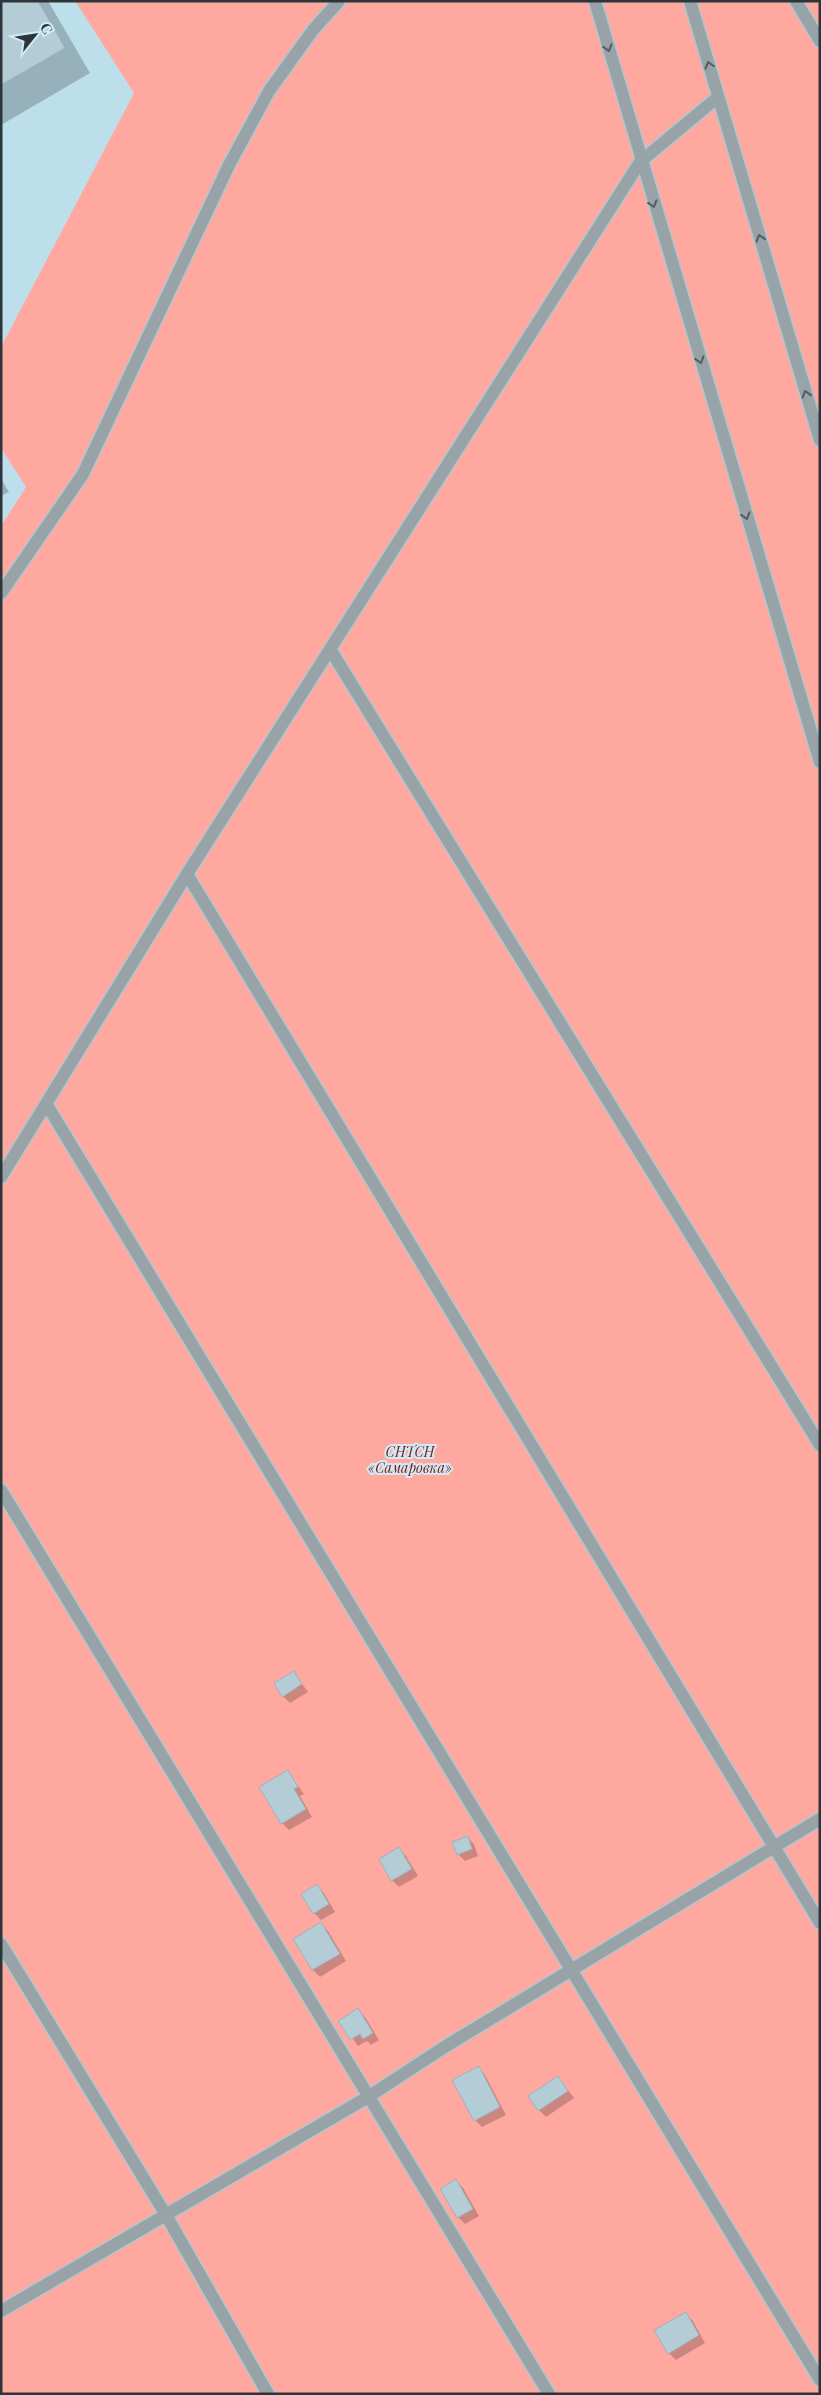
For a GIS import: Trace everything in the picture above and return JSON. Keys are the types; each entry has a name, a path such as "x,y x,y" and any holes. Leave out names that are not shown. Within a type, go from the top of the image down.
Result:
{"street":[{"path":"1,593 83,474 229,165 269,91 313,30 339,1"},
{"path":"595,1 640,162 820,762"},
{"path":"690,1 820,440"},
{"path":"796,1 820,41"},
{"path":"1,1177 47,1105 187,874 640,162 718,97"},
{"path":"330,649 820,1446"},
{"path":"187,874 820,1923"},
{"path":"47,1105 573,1969 820,2380"},
{"path":"1,1490 549,2394"},
{"path":"1,2310 166,2216 368,2096 820,1819"},
{"path":"1,1944 166,2216 268,2394"}],"shaded area":[{"path":"1,1 75,1 134,93 1,347"},
{"path":"1,448 26,487 1,526"}],"green space":[{"name":"СНТСН «Самаровка»","path":"75,1 820,1 820,2394 1,2394 1,526 26,487 1,448 1,347 134,93"}],"building":[{"path":"1,1 38,1 65,48 1,85"},
{"path":"294,1671 302,1684 282,1697 274,1683"},
{"path":"288,1770 298,1787 294,1789 306,1809 281,1824 259,1787"},
{"path":"468,1836 472,1849 457,1855 452,1842"},
{"path":"399,1847 412,1869 391,1881 379,1859"},
{"path":"317,1884 329,1904 313,1914 301,1894"},
{"path":"321,1922 340,1954 312,1970 293,1939"},
{"path":"358,2008 373,2033 363,2039 360,2034 350,2040 338,2021"},
{"path":"479,2066 500,2107 474,2121 452,2080"},
{"path":"558,2076 568,2091 538,2111 528,2096"},
{"path":"456,2179 473,2209 457,2218 440,2189"},
{"path":"686,2312 699,2335 668,2354 654,2330"}]}
